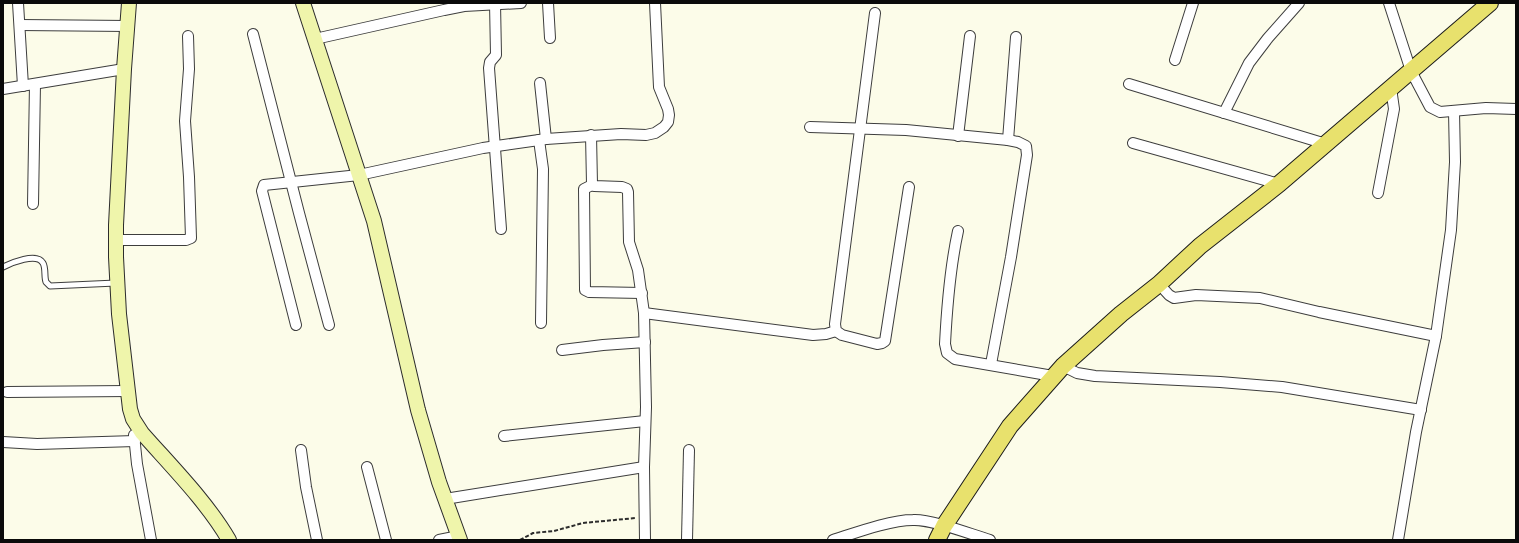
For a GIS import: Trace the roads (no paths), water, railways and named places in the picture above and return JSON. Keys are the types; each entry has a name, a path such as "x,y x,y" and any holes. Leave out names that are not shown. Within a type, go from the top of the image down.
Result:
{"main road":[{"path":"941,533 1010,426 1058,371 1121,314 1159,284 1200,246 1279,184 1490,3"}],"street":[{"path":"18,3 23,86"},
{"path":"129,3 124,69 116,240 117,282 119,314 130,409 133,419 135,441 151,540"},
{"path":"303,3 374,221 418,410 445,499 460,538 439,540"},
{"path":"315,40 464,6 521,3"},
{"path":"548,3 550,38"},
{"path":"296,325 262,191 264,185 359,175 496,146 543,139 621,134 646,135 655,133 664,127 668,122 668,109 659,87 655,3"},
{"path":"1175,60 1193,3"},
{"path":"1224,113 1249,63 1298,3"},
{"path":"1389,3 1411,71 1430,107 1440,112 1486,108 1516,109"},
{"path":"496,4 496,55 490,62 488,68 496,146 501,229"},
{"path":"875,13 835,324 836,331 842,335 877,344 881,344 885,341 909,187"},
{"path":"20,25 128,26"},
{"path":"253,34 329,325"},
{"path":"116,240 186,240 191,238 185,121 189,69 188,36"},
{"path":"958,136 970,36"},
{"path":"1008,140 1016,37"},
{"path":"3,89 124,69"},
{"path":"540,83 543,139 541,323"},
{"path":"33,204 35,84"},
{"path":"1129,84 1326,144"},
{"path":"1378,193 1394,109 1391,88"},
{"path":"1398,540 1420,410 1436,336 1451,230 1455,162 1454,111"},
{"path":"810,127 906,130 1008,140 1024,144 1027,152 1011,256 991,364"},
{"path":"591,136 592,185"},
{"path":"1133,143 1279,184"},
{"path":"642,293 589,292 586,290 584,189 592,185 625,187 628,191 629,242 638,270 642,293 644,313 645,540"},
{"path":"958,231 948,285 946,349 947,353 955,359 1095,376 1220,382 1282,387 1420,410"},
{"path":"1159,284 1169,295 1174,298 1196,295 1260,298 1319,312 1436,336"},
{"path":"644,313 813,335 826,334 836,331"},
{"path":"562,350 603,344 645,342"},
{"path":"7,392 129,391"},
{"path":"133,419 142,433 206,507 228,540"},
{"path":"504,436 645,421"},
{"path":"3,442 37,444 135,441"},
{"path":"301,450 306,487 318,540"},
{"path":"687,540 689,450"},
{"path":"367,467 386,540"},
{"path":"445,499 644,467"},
{"path":"833,540 907,520 921,520 941,533 990,540"}],"lane":[{"path":"3,267 23,259 33,258 39,259 43,263 46,282 50,286 117,282"}]}
